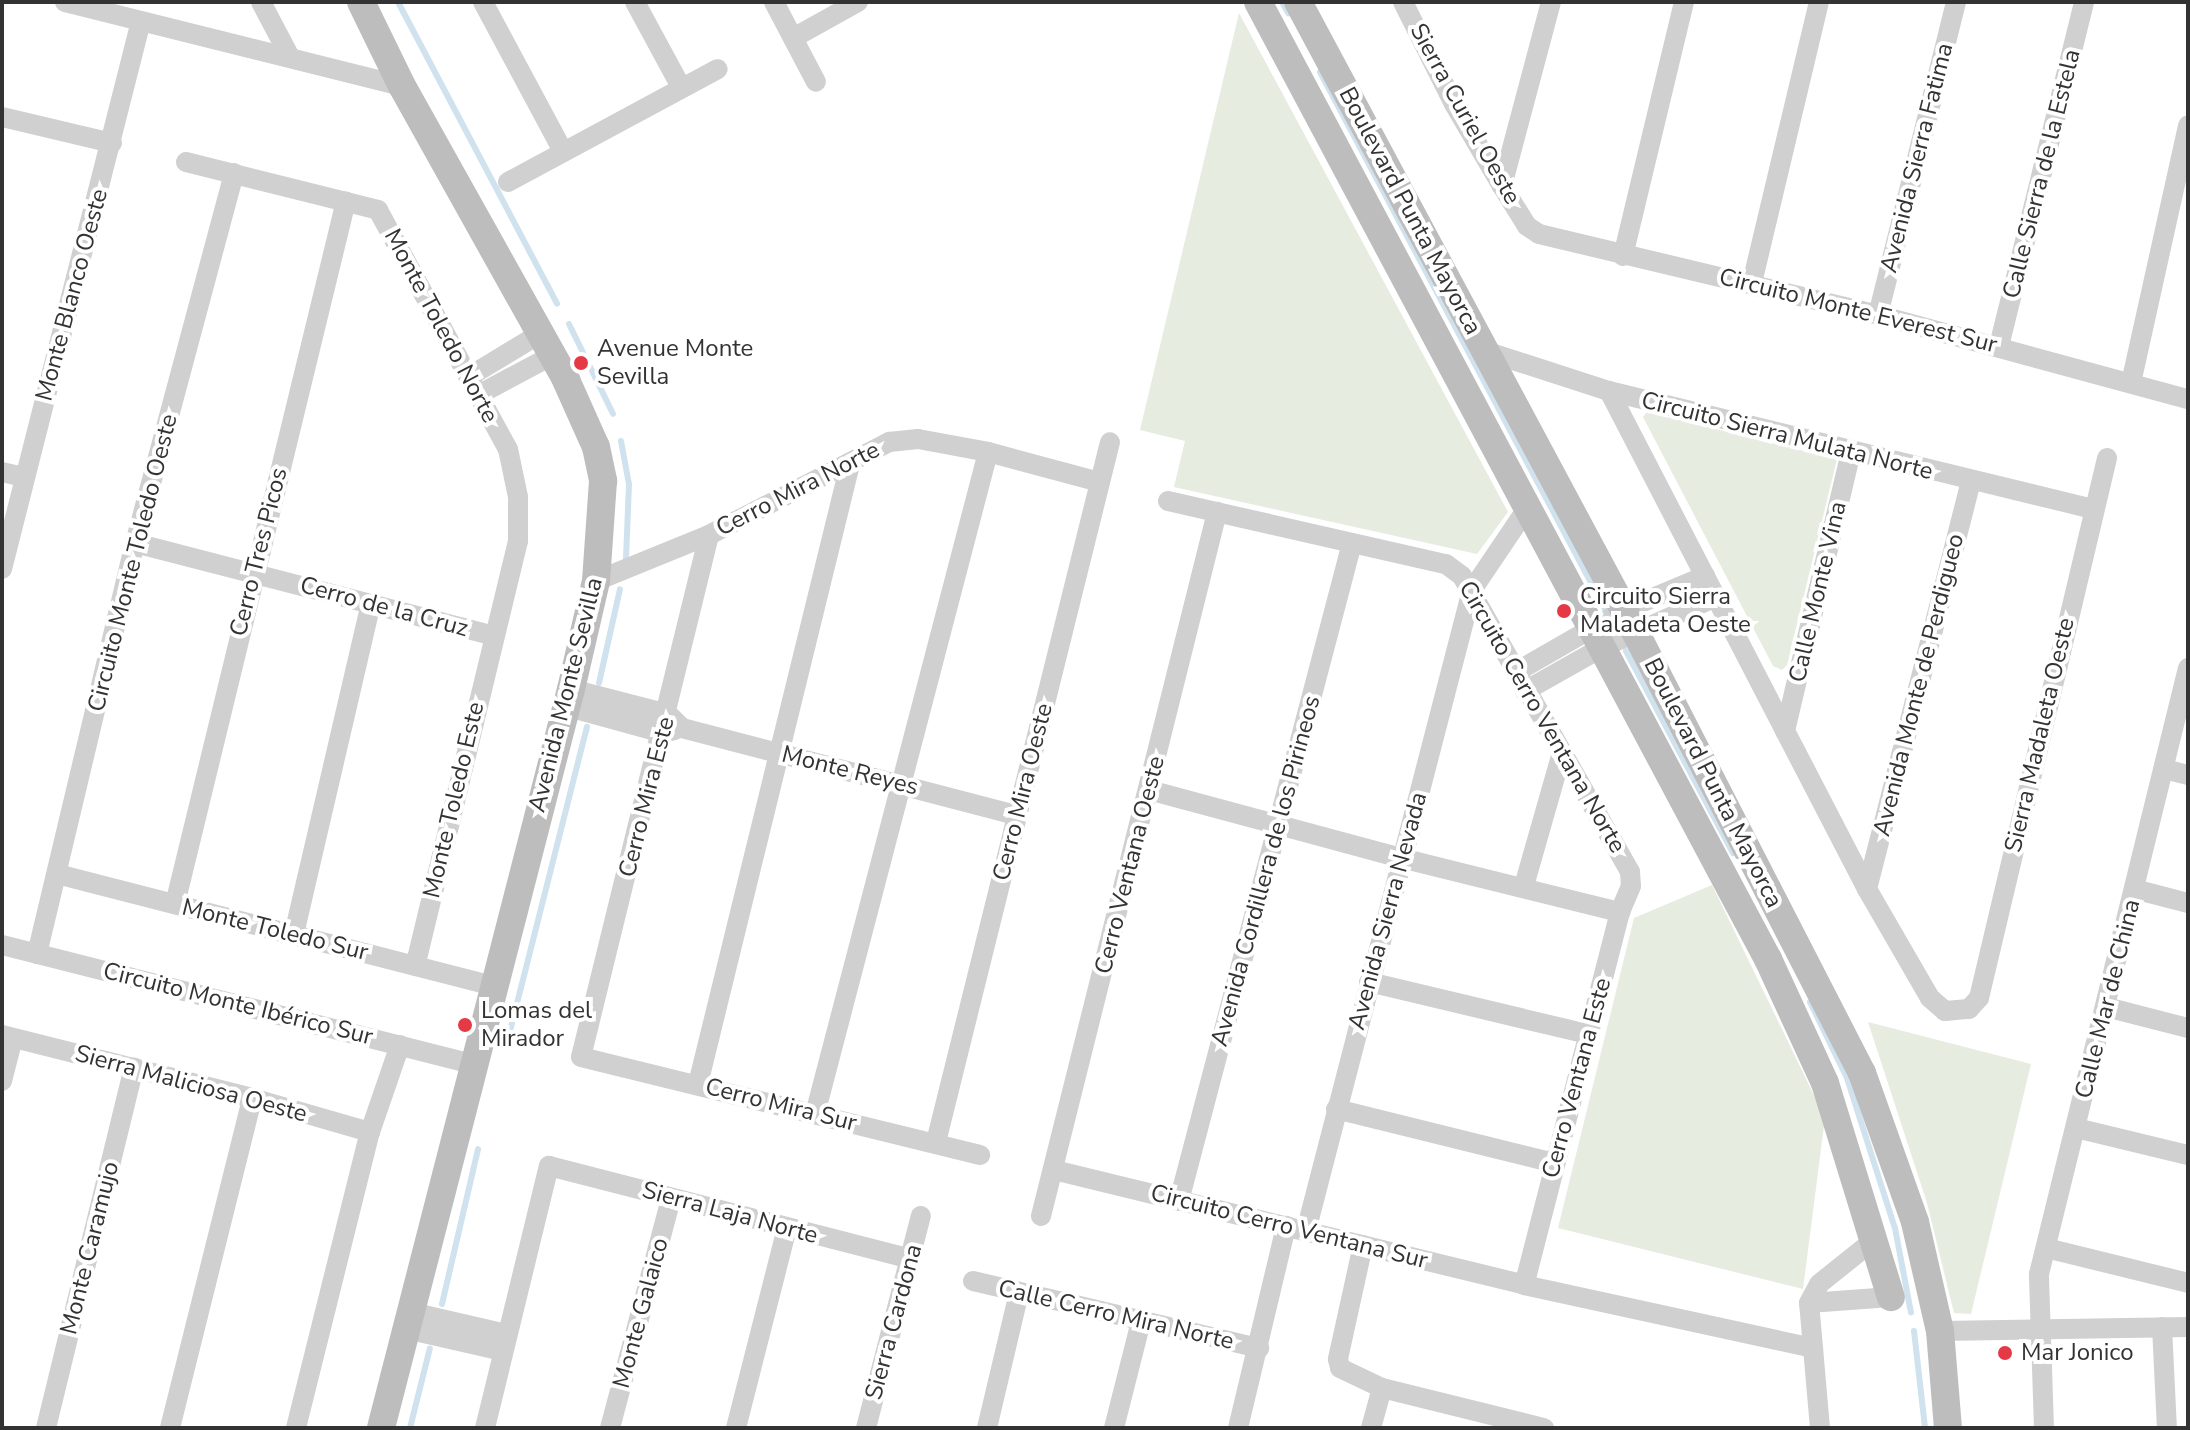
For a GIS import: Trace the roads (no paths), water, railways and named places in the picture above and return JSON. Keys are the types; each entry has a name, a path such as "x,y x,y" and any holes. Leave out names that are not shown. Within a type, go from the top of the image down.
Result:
{"street":[{"path":"65,2 289,55 402,86"},
{"path":"261,2 289,55"},
{"name":"Avenida Monte Sevilla","path":"361,2 402,86 547,344 596,447 601,470 596,581 381,1428"},
{"path":"483,2 563,151"},
{"path":"635,2 681,87"},
{"path":"774,2 816,82"},
{"path":"793,38 858,2"},
{"name":"Boulevard Punta Mayorca","path":"1258,2 1768,959 1825,1083 1891,1297"},
{"name":"Boulevard Punta Mayorca","path":"1298,2 1630,621 1862,1073 1915,1222 1940,1331 1948,1428"},
{"path":"1502,186 1551,2"},
{"path":"1623,256 1684,2"},
{"path":"1752,283 1819,2"},
{"name":"Avenida Sierra Fatima","path":"1878,315 1956,2"},
{"name":"Calle Sierra de la Estela","path":"1999,346 2084,2"},
{"name":"Sierra Curiel Oeste","path":"1409,7 1454,104 1527,226"},
{"name":"Monte Blanco Oeste","path":"2,569 141,21"},
{"path":"508,182 718,69"},
{"path":"2,117 112,143"},
{"path":"2131,383 2188,125"},
{"name":"Monte Toledo Norte","path":"186,162 378,210 508,449 518,497 518,541 492,635"},
{"name":"Circuito Monte Toledo Oeste","path":"37,954 135,543 234,173"},
{"name":"Cerro Tres Picos","path":"175,904 253,572 346,201"},
{"name":"Circuito Monte Everest Sur","path":"1527,226 1539,234 1623,256 1752,283 1999,346 2188,399"},
{"path":"470,376 547,344"},
{"path":"478,395 547,344"},
{"name":"Circuito Sierra Mulata Norte","path":"1485,351 1609,391 2092,509"},
{"path":"1609,391 1867,889"},
{"name":"Cerro Mira Norte","path":"596,581 709,535 889,442 918,439 988,452 1099,482"},
{"name":"Cerro Mira Oeste","path":"936,1142 1110,442"},
{"path":"815,1114 988,452"},
{"name":"Calle Monte Vina","path":"1785,731 1851,452"},
{"name":"Sierra Madaleta Oeste","path":"1867,889 1930,998 1945,1011 1969,1009 1979,998 2092,509 2107,458"},
{"path":"698,1084 850,464"},
{"path":"2,472 24,477"},
{"name":"Avenida Monte de Perdigueo","path":"1867,889 1971,481"},
{"name":"Circuito Cerro Ventana Norte","path":"1168,501 1446,564 1462,576 1561,756 1630,872"},
{"name":"Avenida Sierra Nevada","path":"1306,1231 1472,590 1528,507"},
{"name":"Cerro Ventana Oeste","path":"1041,1216 1217,512"},
{"name":"Cerro Mira Este","path":"581,1057 671,725 709,535"},
{"name":"Cerro de la Cruz","path":"135,543 492,635"},
{"name":"Avenida Cordillera de los Pirineos","path":"1179,1201 1352,543"},
{"path":"1516,672 1598,638 1705,576"},
{"path":"1630,621 1716,597"},
{"path":"294,934 371,604"},
{"name":"Monte Toledo Este","path":"415,966 492,635"},
{"path":"1525,691 1598,638"},
{"name":"Calle Mar de China","path":"2044,1428 2039,1274 2188,668"},
{"name":"Monte Reyes","path":"568,698 1017,815"},
{"path":"1524,886 1561,756"},
{"path":"2164,769 2188,775"},
{"path":"1149,790 1401,858 1620,912"},
{"name":"Cerro Ventana Este","path":"1524,1285 1620,912 1631,886 1630,872"},
{"name":"Monte Toledo Sur","path":"57,874 494,986"},
{"path":"2134,889 2188,903"},
{"name":"Circuito Monte Ibérico Sur","path":"2,945 474,1064"},
{"path":"1369,982 1588,1034"},
{"path":"2106,1007 2188,1028"},
{"name":"Sierra Maliciosa Oeste","path":"2,1081 7,1036 252,1098 370,1132"},
{"path":"296,1428 370,1132 400,1045"},
{"name":"Cerro Mira Sur","path":"581,1057 980,1155"},
{"name":"Monte Caramujo","path":"46,1428 134,1068"},
{"path":"170,1428 252,1098"},
{"path":"1336,1109 1555,1163"},
{"path":"2076,1128 2188,1155"},
{"name":"Sierra Laja Norte","path":"505,1343 549,1166 910,1259"},
{"name":"Circuito Cerro Ventana Sur","path":"1054,1170 1524,1285 1813,1348"},
{"name":"Monte Galaico","path":"610,1428 671,1198"},
{"name":"Sierra Cardona","path":"866,1428 921,1216"},
{"path":"1238,1428 1286,1226"},
{"path":"736,1428 787,1228"},
{"path":"1820,1428 1809,1303 1819,1284 1874,1240"},
{"path":"1363,1245 1338,1359 1340,1368 1382,1388 1544,1428"},
{"path":"2046,1248 2188,1283"},
{"name":"Calle Cerro Mira Norte","path":"973,1281 1259,1348"},
{"path":"987,1428 1019,1293"},
{"path":"1809,1303 1891,1297"},
{"path":"408,1321 505,1343 485,1428"},
{"path":"1114,1428 1141,1321"},
{"path":"2162,1327 2167,1428"},
{"path":"1940,1331 2188,1327"},
{"path":"1371,1428 1382,1388"}],"waterway":[{"path":"398,2 557,304"},
{"path":"1282,2 1288,13"},
{"path":"1320,72 1607,613"},
{"path":"569,324 613,414"},
{"path":"621,441 629,484 626,558"},
{"path":"599,683 620,589"},
{"path":"1626,651 1733,853"},
{"path":"509,1035 587,727"},
{"path":"1810,1002 1847,1078 1895,1228 1911,1313"},
{"path":"442,1304 478,1149"},
{"path":"1914,1331 1925,1428"},
{"path":"410,1428 430,1348"}],"place":[{"name":"Avenue Monte Sevilla","path":"581,363"},
{"name":"Circuito Sierra Maladeta Oeste","path":"1564,611"},
{"name":"Lomas del Mirador","path":"465,1025"},
{"name":"Mar Jonico","path":"2005,1353"}]}
